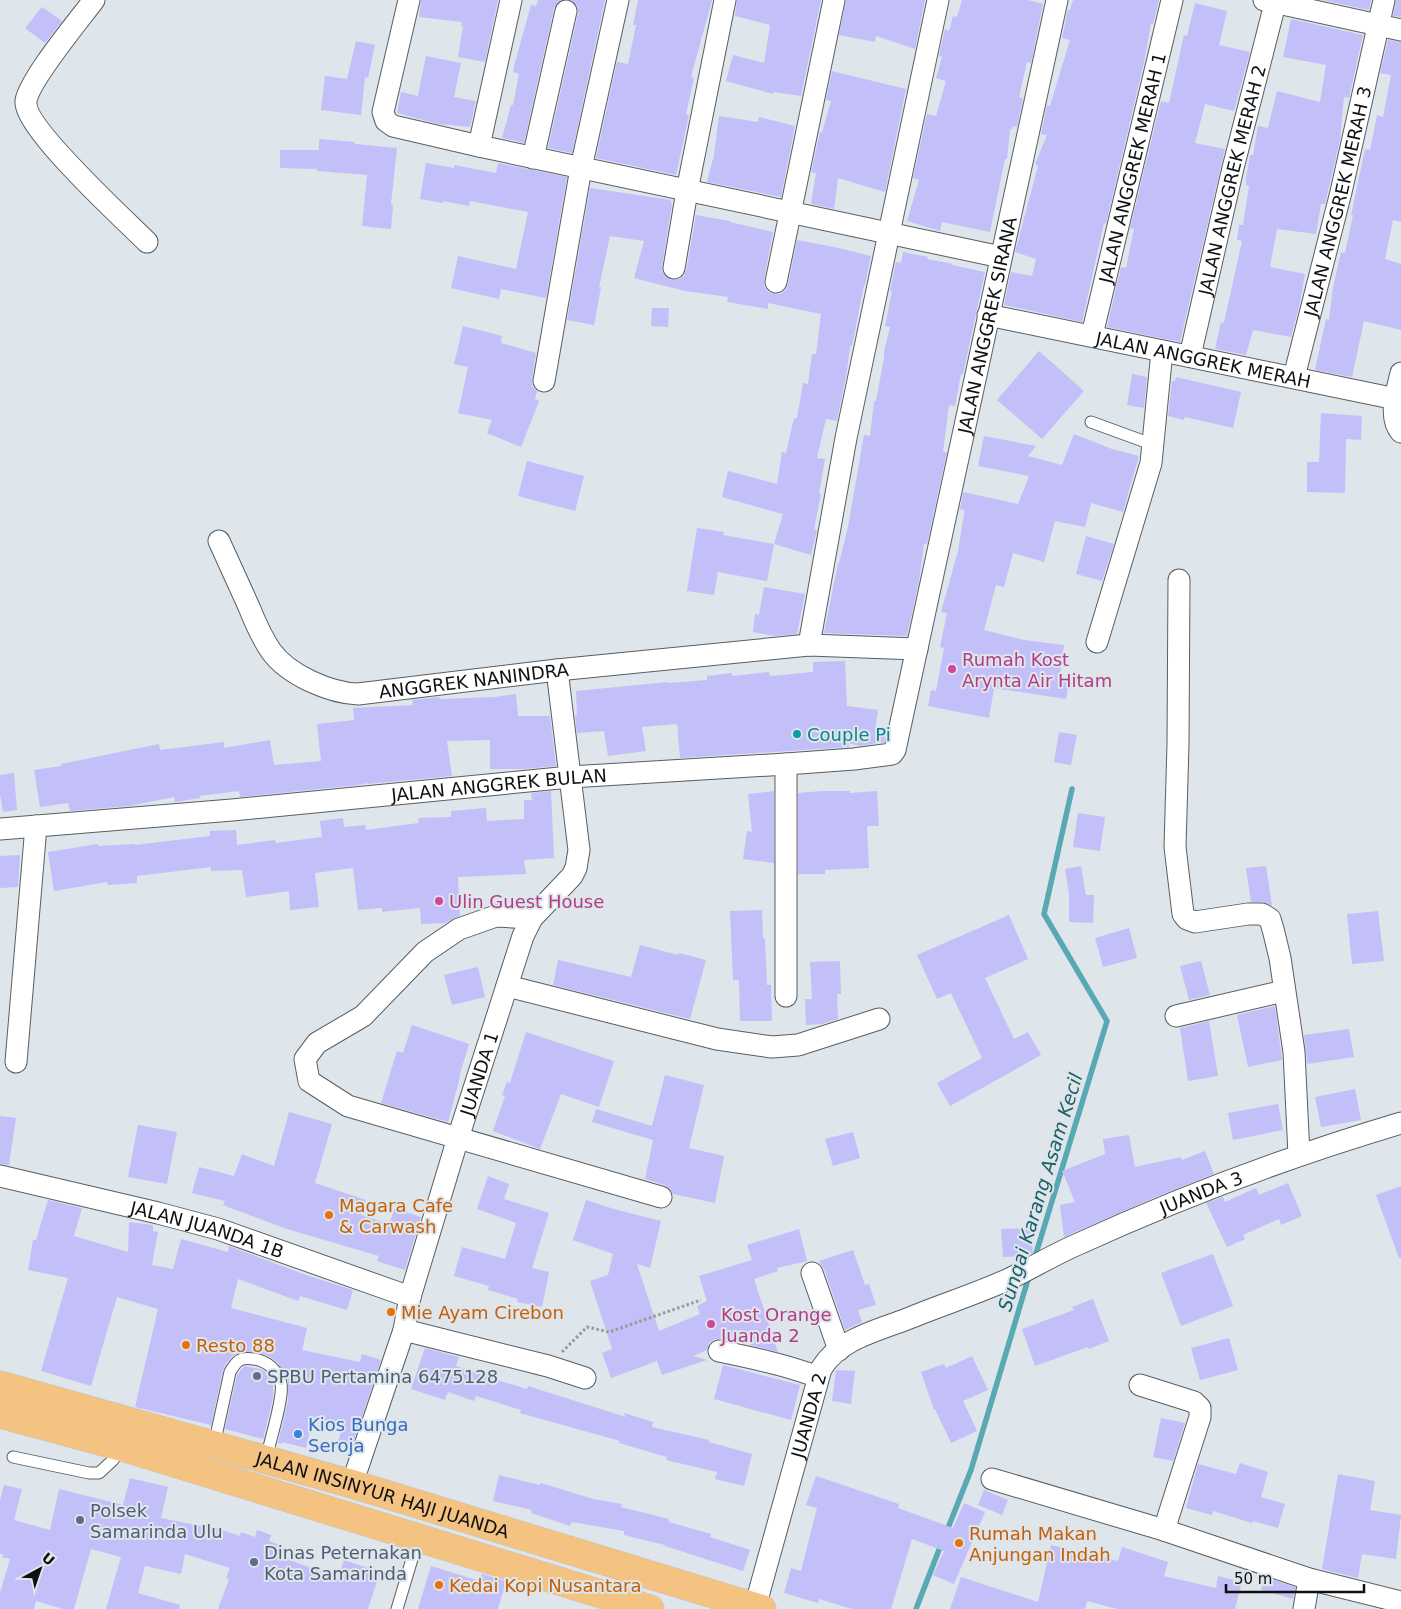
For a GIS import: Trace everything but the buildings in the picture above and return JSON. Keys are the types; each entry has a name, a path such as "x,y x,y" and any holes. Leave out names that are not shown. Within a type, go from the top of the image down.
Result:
{"highway":[{"name":"JALAN INSINYUR HAJI JUANDA","path":"0,1385 352,1484 758,1608"},
{"name":"JALAN INSINYUR HAJI JUANDA","path":"0,1415 122,1447 418,1539 600,1602 636,1607"},
{"path":"122,1447 129,1420"}],"street":[{"path":"94,0 38,76 28,94 26,110 64,159 147,242"},
{"path":"409,0 383,112 386,121 393,126 687,191 1001,257"},
{"path":"479,146 511,0"},
{"path":"544,381 581,168 618,0"},
{"path":"674,268 687,191 725,0"},
{"path":"776,282 834,0"},
{"path":"809,645 846,438 938,0"},
{"name":"JALAN ANGGREK SIRANA","path":"917,649 1057,0"},
{"name":"JALAN ANGGREK MERAH 1","path":"1092,335 1172,0"},
{"name":"JALAN ANGGREK MERAH 3","path":"1294,377 1341,192 1384,0"},
{"path":"1272,1 1401,30"},
{"name":"JALAN ANGGREK MERAH 2","path":"1190,356 1272,1"},
{"path":"534,158 566,11"},
{"name":"JALAN ANGGREK MERAH","path":"988,315 1396,399"},
{"path":"1097,642 1149,471 1154,445 1162,351"},
{"path":"1398,428 1396,399 1401,373"},
{"name":"ANGGREK NANINDRA","path":"219,541 255,621 271,651 281,662 295,672 317,685 338,692 358,694 557,670 809,645 917,649"},
{"path":"1179,580 1175,847 1183,914 1187,919 1195,922 1248,914 1262,914 1270,919 1276,941 1294,1052 1299,1155"},
{"name":"JALAN ANGGREK BULAN","path":"0,829 232,810 570,777 786,764 892,754 895,750 917,649"},
{"name":"JUANDA 1","path":"352,1484 404,1330 410,1297 458,1138 523,936 532,918 572,876 576,868 579,850 557,670"},
{"path":"786,764 786,996"},
{"path":"16,1062 36,826"},
{"path":"532,918 496,916 459,929 425,952 363,1016 317,1043 305,1059 309,1082 348,1106 662,1197"},
{"path":"507,986 716,1039 772,1047 798,1045 879,1019"},
{"path":"1176,1016 1284,991"},
{"name":"JUANDA 3","path":"1008,1279 1075,1245 1195,1195 1299,1155 1401,1123"},
{"name":"JALAN JUANDA 1B","path":"0,1176 158,1213 218,1230 410,1297"},
{"path":"812,1273 838,1350"},
{"name":"JUANDA 2","path":"758,1608 818,1377 824,1363 838,1350 865,1334 1008,1279"},
{"path":"404,1330 548,1366 585,1378"},
{"path":"719,1351 771,1362 818,1377"},
{"path":"1140,1385 1194,1402 1200,1408 1200,1416 1164,1530"},
{"path":"992,1478 1164,1530 1309,1579 1401,1602"},
{"path":"1304,1609 1309,1579"}],"lane":[{"path":"1091,422 1154,445"},
{"path":"214,1445 230,1372 236,1362 242,1359 259,1360 276,1371 281,1385 266,1460"},
{"path":"14,1457 89,1473 99,1473 113,1460 122,1447"},
{"path":"397,1609 418,1539"}],"path":[{"path":"548,1366 587,1327 609,1332 701,1300"}],"waterway":[{"name":"Sungai Karang Asam Kecil","path":"1034,1260 1107,1021 1044,914 1072,789"},
{"name":"Sungai Karang Asam Kecil","path":"946,1533 971,1470 1029,1276"},
{"name":"Sungai Karang Asam Kecil","path":"916,1609 942,1542"}],"place":[{"name":"Rumah Kost Arynta Air Hitam","path":"952,669"},
{"name":"Couple Pi","path":"797,734"},
{"name":"Ulin Guest House","path":"439,901"},
{"name":"Magara Cafe & Carwash","path":"329,1215"},
{"name":"Mie Ayam Cirebon","path":"391,1312"},
{"name":"Kost Orange Juanda 2","path":"711,1324"},
{"name":"Resto 88","path":"186,1345"},
{"name":"SPBU Pertamina 6475128","path":"257,1376"},
{"name":"Kios Bunga Seroja","path":"298,1434"},
{"name":"Polsek Samarinda Ulu","path":"80,1520"},
{"name":"Rumah Makan Anjungan Indah","path":"959,1543"},
{"name":"Dinas Peternakan Kota Samarinda","path":"254,1562"},
{"name":"Kedai Kopi Nusantara","path":"439,1585"}]}
